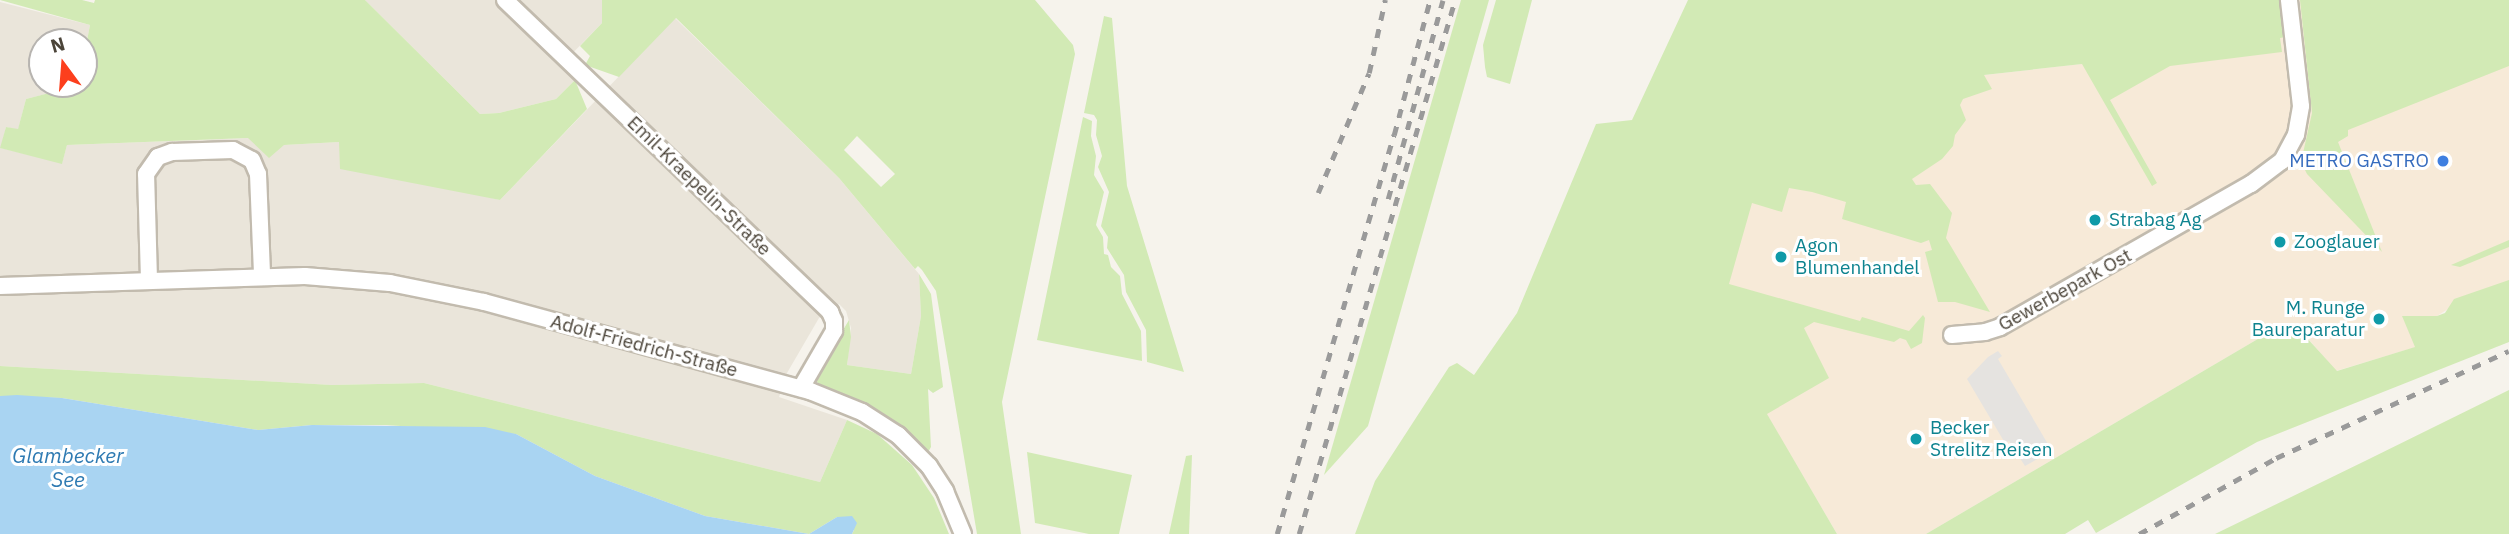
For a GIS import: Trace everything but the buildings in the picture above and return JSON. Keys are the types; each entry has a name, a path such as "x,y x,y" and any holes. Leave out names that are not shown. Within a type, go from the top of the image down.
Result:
{"street":[{"name":"Emil-Kraepelin-Straße","path":"505,0 833,316 834,331 801,388"},
{"name":"Gewerbepark Ost","path":"1952,335 1985,332 2000,327 2251,184 2282,161 2296,135 2301,106 2289,0"},
{"path":"149,280 146,174 158,157 172,152 233,150 252,160 258,174 262,275"},
{"name":"Adolf-Friedrich-Straße","path":"0,286 262,275 347,279 448,293 801,388 862,412 898,435 929,466 945,491 963,534"}],"shaded area":[{"path":"365,0 602,0 602,23 561,65 575,80 556,99 499,113 480,114"},
{"path":"2280,0 2487,0 2509,43 2509,309 2451,307 2437,316 2403,317 2416,347 2336,371 2297,326 2268,333 1926,534 1837,534 1710,318 1768,99 2280,42 2280,37 2285,36"},
{"path":"0,2 90,25 89,28 28,28 30,98 26,99 18,130 6,127 1,148 62,163 67,145 249,138 284,145 339,142 462,191 500,200 675,18 839,178 919,274 921,316 911,374 847,365 851,328 846,311 839,304 819,318 787,373 779,397 847,420 820,482 424,383 332,385 0,366"},
{"path":"1998,351 2002,356 1998,359 2052,451 2025,466 2009,441 2005,443 1967,379 1988,357"}],"green space":[{"path":"0,0 82,0 94,3 95,0 365,0 480,114 499,113 556,99 575,80 587,109 500,200 340,169 339,142 284,145 269,158 248,138 67,145 62,164 0,148 6,127 18,129 26,99 98,98 98,28 89,28 90,25"},
{"path":"602,0 1035,0 1073,45 1075,54 1002,402 1021,534 977,534 936,291 922,270 918,266 915,269 839,178 676,18 619,77 585,65 590,56 580,46 602,23","holes":["857,136 895,174 881,187 844,150"]},
{"path":"1461,0 1489,0 1368,426 1324,475"},
{"path":"1496,0 1532,0 1510,84 1487,77 1485,67 1483,45"},
{"path":"1688,0 2280,0 2285,37 2280,38 2282,52 2170,66 2110,100 2157,183 2152,186 2082,64 1984,75 1992,89 1963,99 1960,105 1966,120 1955,135 1953,146 1942,159 1912,179 1916,185 1930,184 1952,213 1946,238 1990,312 1955,302 1938,302 1925,252 1932,250 1929,240 1921,243 1842,219 1846,202 1812,192 1789,188 1782,212 1752,203 1729,284 1860,321 1862,317 1909,331 1923,315 1925,318 1922,343 1911,349 1906,340 1900,338 1894,342 1814,322 1804,328 1829,378 1767,414 1837,534 1355,534 1375,481 1449,367 1457,363 1474,375 1517,313 1596,124 1632,120"},
{"path":"2300,0 2509,0 2509,66 2348,130 2348,136 2338,142 2382,252 2307,174 2301,162 2312,113"},
{"path":"1104,16 1112,18 1127,186 1184,372 1147,362 1146,330 1126,292 1124,275 1107,248 1108,237 1101,226 1109,192 1098,167 1102,156 1096,135 1097,120 1094,115 1084,113"},
{"path":"1083,117 1092,121 1091,136 1096,156 1094,175 1104,192 1096,225 1103,237 1104,254 1108,255 1111,267 1120,276 1122,294 1141,331 1142,361 1037,340"},
{"path":"2509,240 2509,247 2460,267 2451,265"},
{"path":"919,274 931,294 943,387 933,393 928,389 931,447 927,454 820,388 815,377 849,320 851,337 847,365 911,374 921,316"},
{"path":"2509,280 2509,342 2257,442 2096,533 2088,520 2065,534 1926,534 2268,333 2296,326 2337,371 2415,347 2402,316 2437,316 2445,313 2454,299"},
{"path":"0,366 332,385 424,383 820,482 847,420 877,434 912,465 934,498 949,534 852,534 854,530 837,517 809,534 705,516 595,476 516,434 386,425 312,425 258,430 62,398 0,396"},
{"path":"2509,390 2509,534 2215,534 2365,461"},
{"path":"1027,452 1132,475 1119,534 1089,534 1035,523"},
{"path":"1192,455 1189,534 1169,534 1186,456"}],"water":[{"name":"Glambecker See","path":"0,396 62,398 258,430 312,425 485,427 516,434 595,476 705,516 809,534 0,534"},
{"path":"852,516 857,523 852,534 809,534 837,517"}],"railway":[{"path":"1318,193 1369,73 1385,0"},
{"path":"1277,534 1394,135 1430,0"},
{"path":"1388,199 1443,0"},
{"path":"1299,534 1455,0"},
{"path":"2139,534 2276,458 2509,351"}],"place":[{"name":"METRO GASTRO","path":"2443,161"},
{"name":"Strabag Ag","path":"2095,220"},
{"name":"Zooglauer","path":"2280,242"},
{"name":"Agon Blumenhandel","path":"1781,257"},
{"name":"M. Runge Baureparatur","path":"2379,319"},
{"name":"Becker Strelitz Reisen","path":"1916,439"}]}
